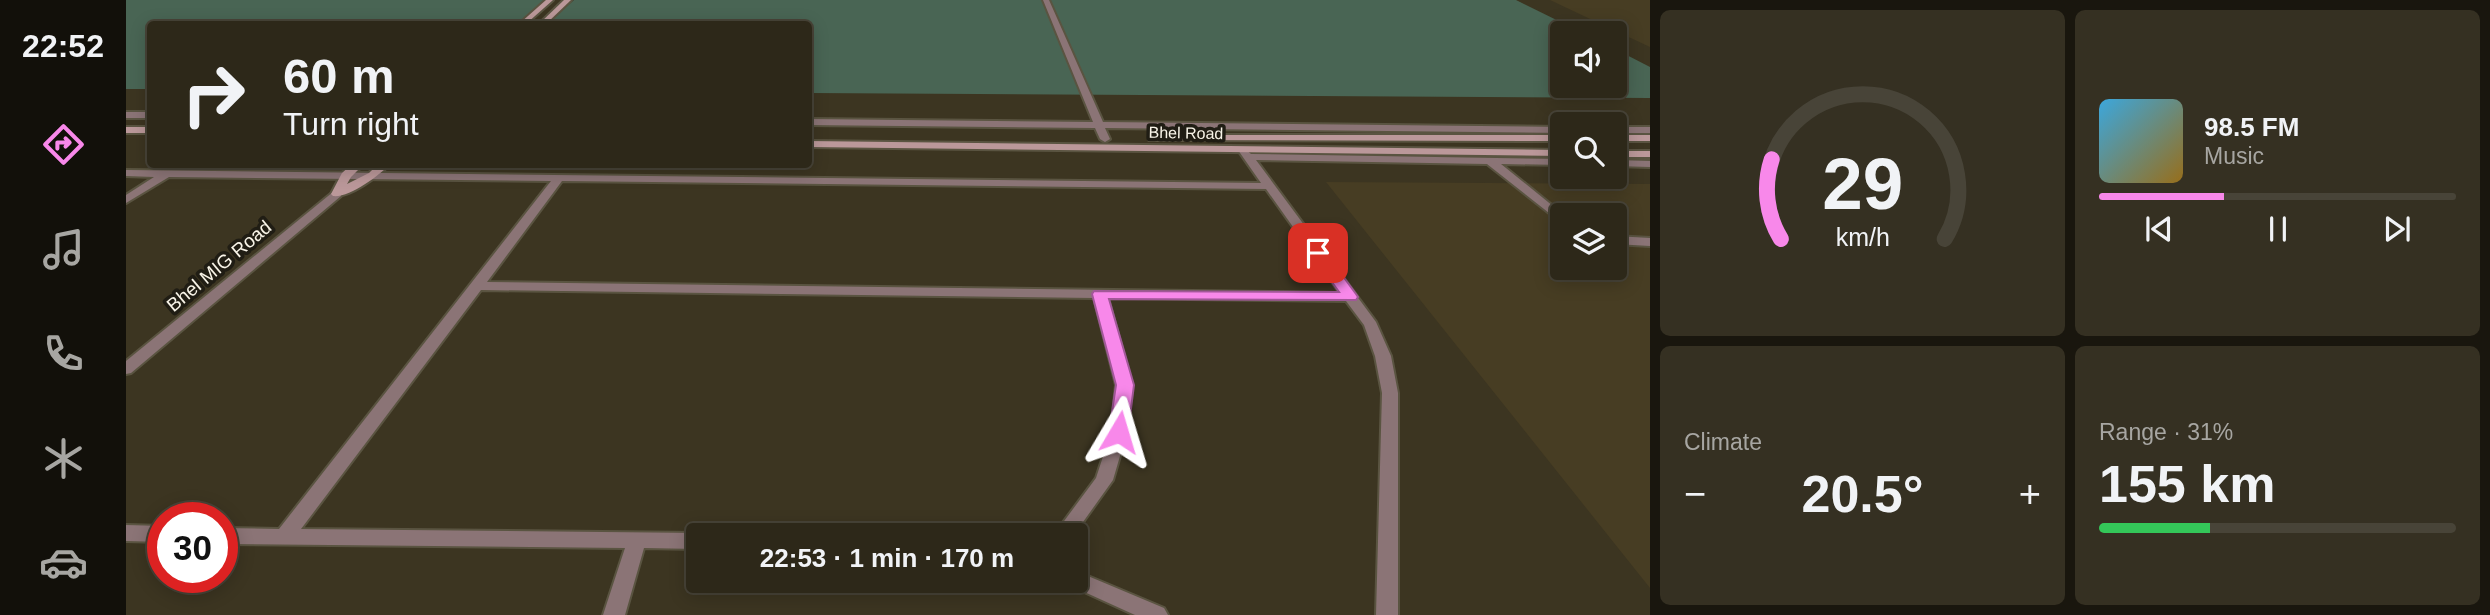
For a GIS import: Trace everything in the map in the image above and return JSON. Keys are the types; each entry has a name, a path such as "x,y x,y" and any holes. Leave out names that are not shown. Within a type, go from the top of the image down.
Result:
{"street":[{"path":"526,21 550,0"},
{"path":"545,21 568,0"},
{"path":"1046,0 1105,139"},
{"path":"126,115 147,116"},
{"path":"812,122 1550,130"},
{"path":"126,130 147,130"},
{"path":"1627,130 1650,130"},
{"name":"Bhel Road","path":"812,136 1105,139 1550,138"},
{"path":"1627,138 1650,138"},
{"name":"Bhel Road","path":"812,144 1246,153 1550,153"},
{"path":"1479,152 1550,209"},
{"path":"1246,153 1550,162"},
{"path":"1246,153 1371,326 1382,356 1390,393 1387,615"},
{"path":"1627,153 1650,154"},
{"path":"1627,163 1650,164"},
{"name":"Bhel MIG Road","path":"337,194 346,175 354,168"},
{"name":"Bhel MIG Road","path":"126,369 337,194 373,175 381,168"},
{"path":"126,173 1270,186"},
{"path":"126,200 167,173"},
{"path":"283,538 561,177"},
{"path":"1627,241 1650,242"},
{"path":"479,286 1350,297"},
{"path":"1072,523 1104,480 1119,432 1125,385 1100,294"},
{"path":"126,533 147,534"},
{"path":"238,537 686,541"},
{"path":"614,615 636,539"},
{"path":"1088,584 1157,615"}],"shaded area":[{"path":"1550,0 1650,0 1650,47 1627,36 1627,21 1594,21"},
{"path":"1326,182 1550,183 1550,189 1627,189 1627,184 1650,184 1650,588"}],"green space":[{"path":"126,0 550,0 526,21 147,21 147,89 126,89"},
{"path":"574,0 1516,0 1559,21 1550,21 1550,97 812,93 812,21 550,21"},
{"path":"1627,55 1650,67 1650,98 1627,98"}],"route":[{"path":"1119,432 1125,385 1100,294 1350,297 1318,253"}]}
